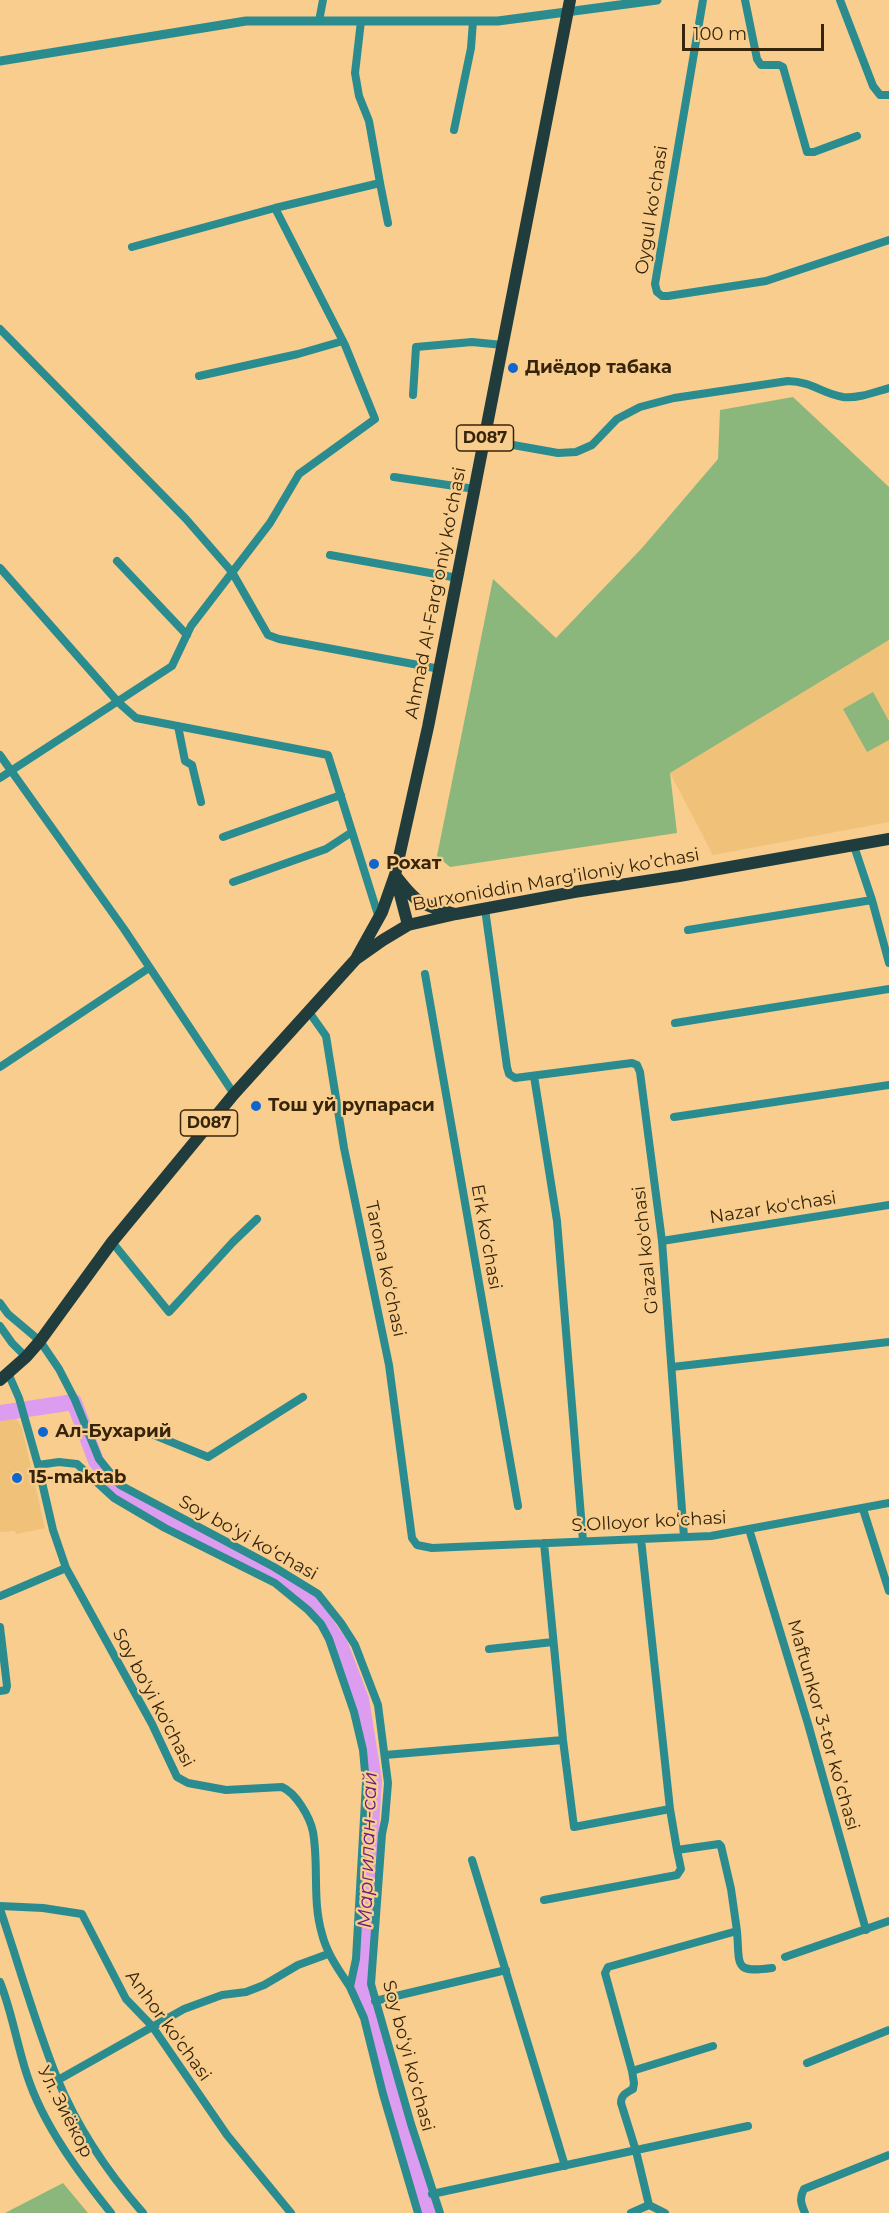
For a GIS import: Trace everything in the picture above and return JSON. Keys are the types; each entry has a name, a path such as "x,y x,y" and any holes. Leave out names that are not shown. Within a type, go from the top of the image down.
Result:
{"main road":[{"name":"Ahmad Al-Fargʻoniy koʻchasi","path":"395,874 440,669 569,5"},
{"name":"Burxoniddin Marg’iloniy ko’chasi","path":"4,1377 26,1358 40,1341 112,1242 234,1094 356,959 408,925 574,892 889,839"},
{"path":"395,874 409,894 423,905 456,914"},
{"name":"D087","path":"356,959 379,918 395,874"},
{"name":"D087","path":"395,874 408,925"}],"street":[{"path":"319,21 323,0"},
{"path":"0,61 246,21 498,21 569,5 657,0"},
{"name":"Oygul koʻchasi","path":"703,0 655,284 657,292 662,296 668,296 766,281 889,240"},
{"path":"745,0 757,59 761,65 783,67 807,152 814,152 857,136"},
{"path":"840,0 873,86 880,95 889,95"},
{"path":"361,21 355,73 359,96 369,121 388,223"},
{"path":"454,130 471,48 473,21"},
{"path":"132,247 275,208 380,183"},
{"path":"0,777 172,666 191,626 270,523 299,474 375,420 344,341 275,208"},
{"path":"0,329 186,519 232,573 268,635 440,669"},
{"path":"199,376 298,354 344,341"},
{"path":"413,395 416,347 472,342 503,345"},
{"path":"485,440 558,453 576,452 592,445 617,419 628,412 663,400 788,381 811,384 846,398 889,388"},
{"path":"394,477 475,489"},
{"path":"330,555 458,578"},
{"path":"117,561 187,635"},
{"path":"0,567 118,702 136,718 325,753 329,757 379,918"},
{"path":"178,726 184,761 192,765 201,802"},
{"path":"0,755 124,929 234,1094"},
{"path":"223,837 341,795"},
{"path":"233,882 326,849 352,832"},
{"path":"854,846 889,963"},
{"path":"687,930 872,900"},
{"name":"G'azal ko'chasi","path":"485,909 509,1074 515,1078 624,1063 637,1065 640,1072 662,1240 684,1537"},
{"path":"0,1067 149,968"},
{"name":"Erk koʻchasi","path":"425,974 518,1506"},
{"path":"675,1023 889,989"},
{"name":"Tarona koʻchasi","path":"309,1012 326,1036 344,1148 389,1365 412,1538"},
{"path":"534,1076 556,1221 583,1541"},
{"path":"674,1118 889,1085"},
{"name":"Nazar ko'chasi","path":"662,1240 889,1205"},
{"path":"112,1242 169,1312 257,1219"},
{"name":"Soy boʻyi koʻchasi","path":"0,1303 8,1314 40,1341 59,1369 75,1400 99,1459 120,1485 274,1567 318,1594 341,1623 355,1646 378,1705 388,1783 371,1984 432,2194 440,2213"},
{"path":"0,1326 26,1358"},
{"path":"672,1367 889,1342"},
{"path":"4,1377 19,1398 38,1465"},
{"path":"88,1433 149,1433 208,1457 303,1396"},
{"name":"Soy boʻyi koʻchasi","path":"38,1465 59,1462 77,1464 114,1498 172,1532 276,1583 293,1596 321,1624 329,1639 349,1694 365,1766 356,1959 350,1988 364,2018 383,2094 418,2213"},
{"name":"Soy bo'yi ko'chasi","path":"38,1465 58,1548 66,1568 152,1724 177,1777 188,1783 226,1790 282,1787 287,1789 310,1822 313,1833 316,1904 321,1933 328,1954 350,1988"},
{"name":"S.Olloyor koʻchasi","path":"412,1538 417,1545 432,1548 711,1536 889,1503"},
{"path":"863,1509 889,1591"},
{"name":"Maftunkor 3-tor koʼchasi","path":"749,1529 866,1930"},
{"path":"544,1900 677,1875 681,1869 670,1809 641,1539"},
{"path":"544,1543 574,1827 670,1809"},
{"path":"0,1596 66,1568"},
{"path":"0,1627 7,1686 6,1690 0,1691"},
{"path":"489,1649 553,1642"},
{"path":"385,1755 563,1740"},
{"path":"677,1850 715,1843 721,1846 731,1889 740,1964 744,1969 751,1971 772,1968"},
{"path":"472,1860 565,2166"},
{"path":"0,1907 58,2080 84,2132 126,2194 142,2213"},
{"name":"Anhor ko'chasi","path":"0,1907 43,1908 82,1914 126,1999 152,2026 227,2135 291,2213"},
{"path":"785,1957 889,1921"},
{"path":"665,2213 649,2205 621,2103 621,2098 633,2089 634,2083 605,1973 608,1967 737,1931"},
{"path":"58,2080 184,2009 222,1995 246,1992 264,1985 298,1965 328,1954"},
{"path":"375,2001 506,1970"},
{"name":"Ул. Зиёкор","path":"1,1988 27,2076 40,2104 65,2152 111,2213"},
{"path":"807,2062 889,2030"},
{"path":"632,2071 713,2046"},
{"path":"432,2194 748,2126"},
{"path":"805,2213 800,2201 804,2189 889,2155"},
{"path":"632,2213 649,2205"}],"shaded area":[{"path":"889,640 889,822 713,855 670,773"},
{"name":"15-maktab","path":"8,1406 22,1428 45,1528 16,1534 15,1531 0,1532 0,1410"}],"green space":[{"path":"793,397 889,487 889,640 670,773 677,833 450,867 437,856 493,579 556,638 642,548 718,459 720,410"},
{"path":"873,692 889,721 889,740 867,752 843,709"},
{"path":"63,2183 88,2213 5,2213"}],"waterway":[{"name":"Маргилан-сай","path":"0,1413 74,1402 96,1461 117,1490 302,1589 340,1644 361,1699 374,1780 361,1981 373,2030 429,2213"}],"place":[{"name":"Диёдор табака","path":"513,368"},
{"name":"Рохат","path":"374,864"},
{"name":"Тош уй рупараси","path":"256,1106"},
{"name":"Ал-Бухарий","path":"43,1432"},
{"name":"15-maktab","path":"17,1478"}]}
